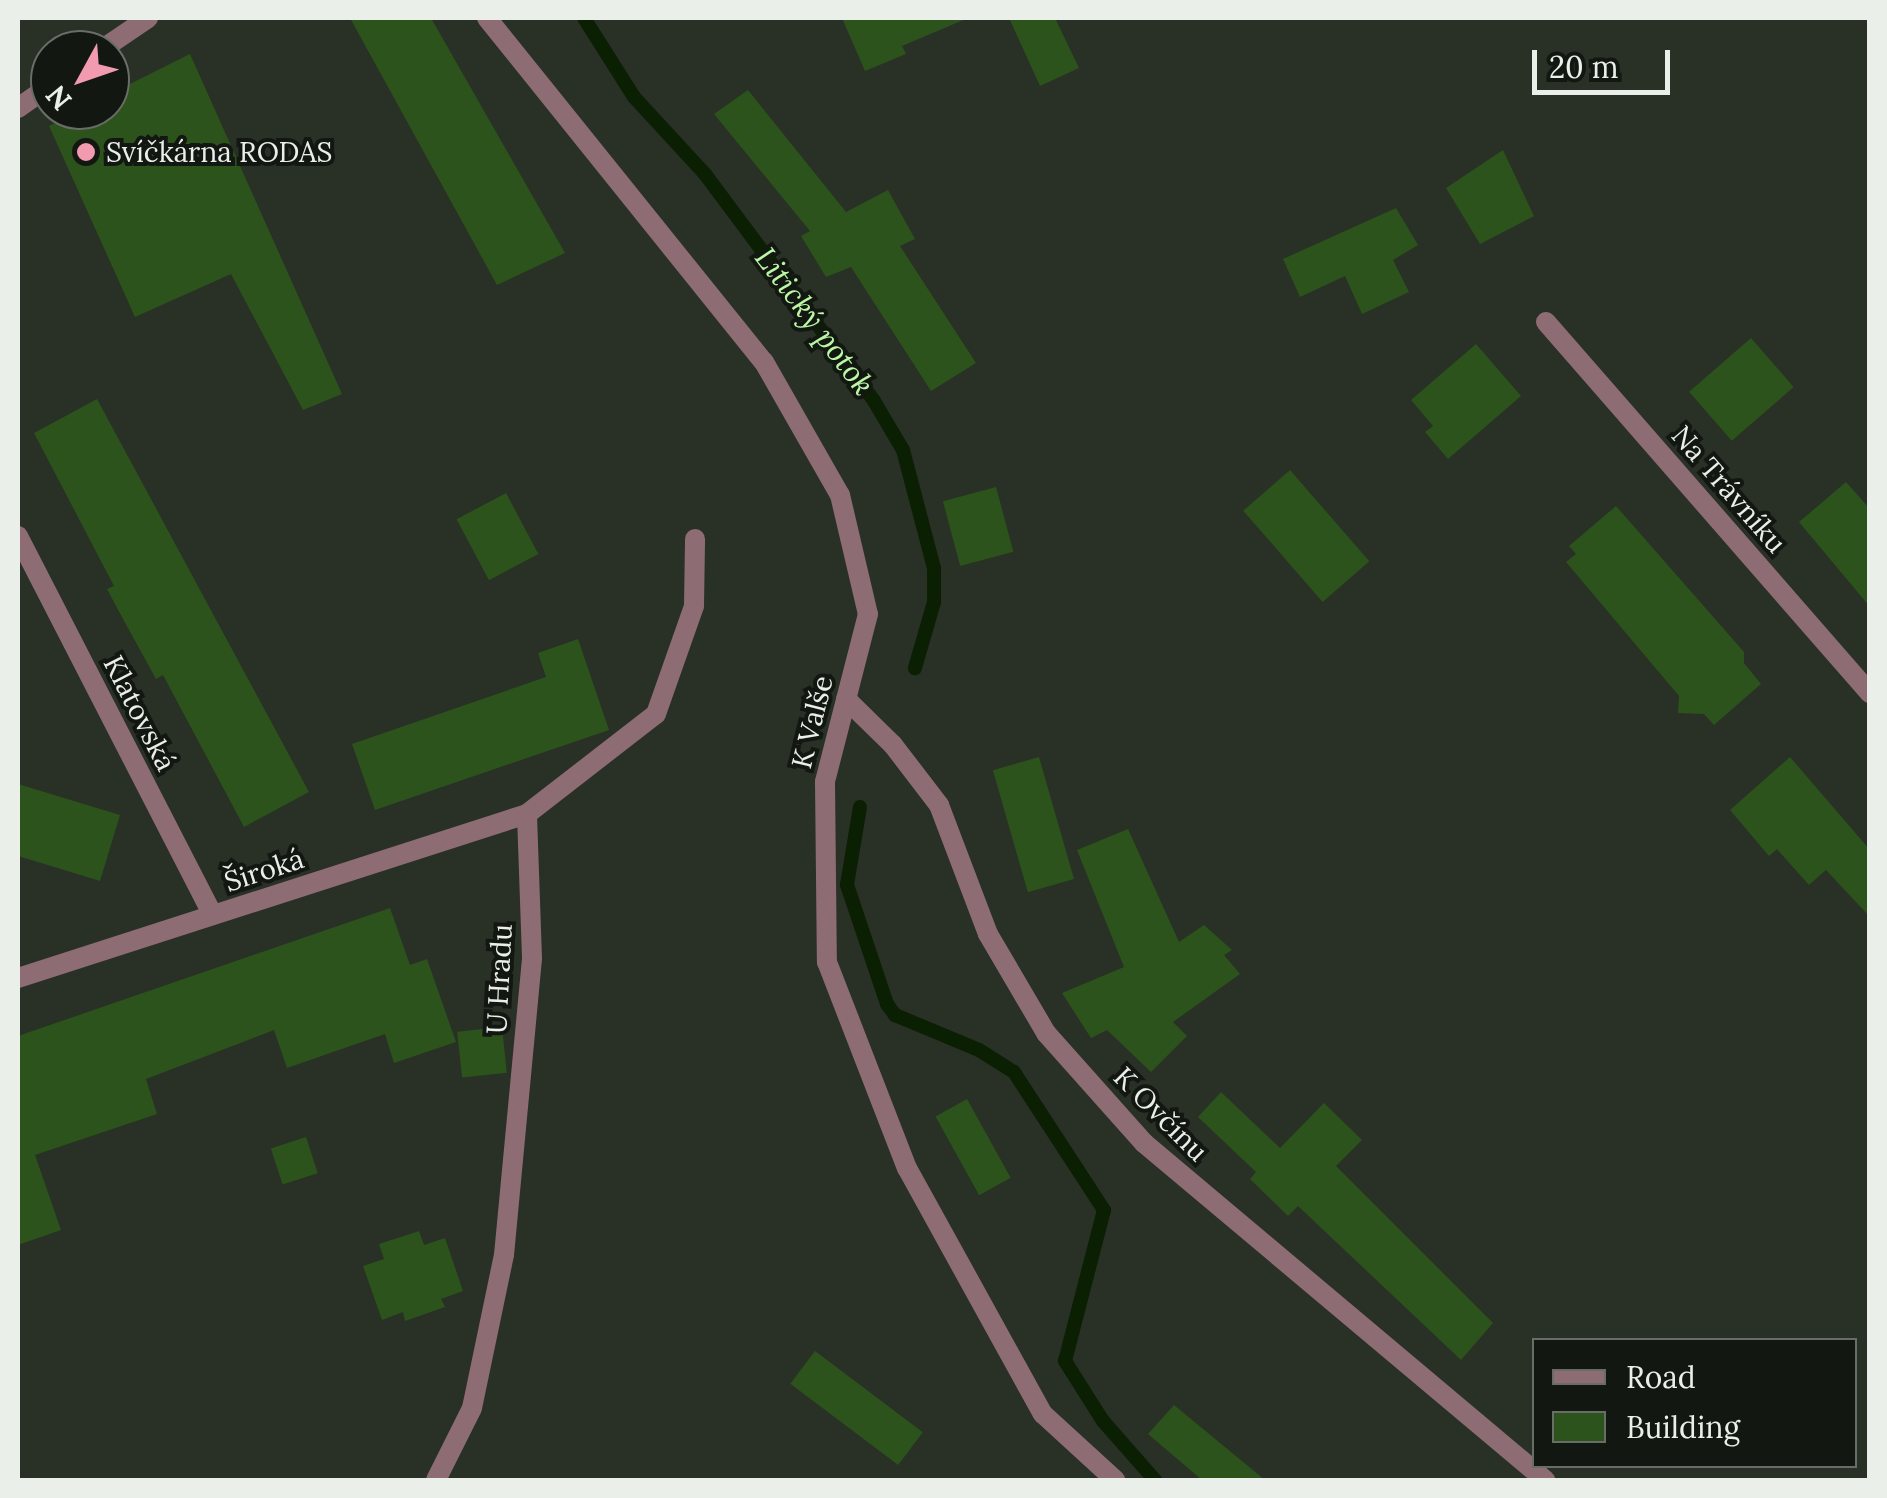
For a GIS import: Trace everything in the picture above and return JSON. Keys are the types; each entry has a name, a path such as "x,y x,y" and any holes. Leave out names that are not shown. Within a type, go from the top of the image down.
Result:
{"street":[{"name":"K Valše","path":"487,18 764,362 840,495 868,614 824,782 827,962 907,1168 1042,1414 1114,1480"},
{"name":"Na Trávníku","path":"1546,322 1870,693"},
{"name":"Klatovská","path":"18,536 213,916"},
{"path":"527,814 656,714 694,606 695,539"},
{"name":"K Ovčínu","path":"846,700 894,746 939,805 988,934 1046,1033 1144,1143 1545,1480"},
{"name":"Široká","path":"18,978 527,814"},
{"name":"U Hradu","path":"436,1480 472,1408 504,1255 532,958 527,814"}],"building":[{"path":"350,18 431,18 565,253 497,285"},
{"path":"842,18 968,18 902,46 906,54 865,71"},
{"path":"1009,18 1055,18 1079,68 1040,86"},
{"path":"190,54 342,394 303,410 231,274 135,317 51,130 130,130 130,84"},
{"path":"748,90 846,212 888,190 915,239 900,246 976,363 931,391 851,267 826,277 801,236 810,231 714,114"},
{"path":"1503,150 1534,216 1480,244 1446,188"},
{"path":"1396,208 1418,245 1393,260 1409,292 1362,314 1345,276 1300,297 1283,259"},
{"path":"1751,338 1794,387 1732,441 1689,392"},
{"path":"1476,344 1521,396 1448,459 1425,432 1433,426 1411,400"},
{"path":"97,399 309,792 244,827 163,675 156,679 117,608 107,589 114,586 34,433"},
{"path":"1290,470 1369,561 1323,602 1243,511"},
{"path":"1846,482 1870,509 1870,607 1799,522"},
{"path":"996,487 1013,552 960,566 943,501"},
{"path":"506,493 538,554 489,580 457,519"},
{"path":"1616,506 1744,652 1744,663 1761,684 1714,725 1704,714 1678,713 1679,696 1566,562 1576,554 1569,546"},
{"path":"578,639 609,730 375,810 352,744 546,677 538,653"},
{"path":"1039,757 1074,879 1028,892 993,770"},
{"path":"1790,757 1870,850 1870,917 1826,870 1809,885 1777,849 1769,856 1730,810"},
{"path":"18,784 120,815 100,881 18,856"},
{"path":"1128,829 1179,942 1204,925 1232,950 1224,955 1240,974 1173,1022 1187,1036 1151,1072 1107,1030 1091,1038 1062,993 1124,967 1077,850"},
{"path":"390,908 410,965 427,959 456,1042 394,1063 385,1034 287,1068 274,1030 146,1079 157,1114 35,1155 61,1230 18,1245 18,1036"},
{"path":"502,1027 507,1073 462,1077 457,1032"},
{"path":"1221,1092 1280,1148 1324,1103 1362,1140 1336,1166 1493,1323 1461,1360 1298,1206 1288,1216 1250,1179 1256,1172 1198,1117"},
{"path":"967,1099 1011,1178 979,1195 936,1116"},
{"path":"306,1137 318,1173 283,1185 271,1148"},
{"path":"419,1231 424,1245 445,1238 463,1291 441,1299 445,1307 405,1321 403,1312 382,1320 363,1266 384,1259 379,1244"},
{"path":"815,1351 923,1432 898,1465 790,1384"},
{"path":"1174,1405 1265,1480 1202,1480 1148,1434"}],"waterway":[{"name":"Litický potok","path":"584,18 634,97 705,174 874,401 903,450 934,568 934,602 915,668"},
{"name":"Litický potok","path":"860,807 847,885 887,1004 895,1015 979,1050 1014,1072 1104,1210 1065,1361 1103,1421 1155,1480"}],"place":[{"name":"Svíčkárna RODAS","path":"86,152"}]}
